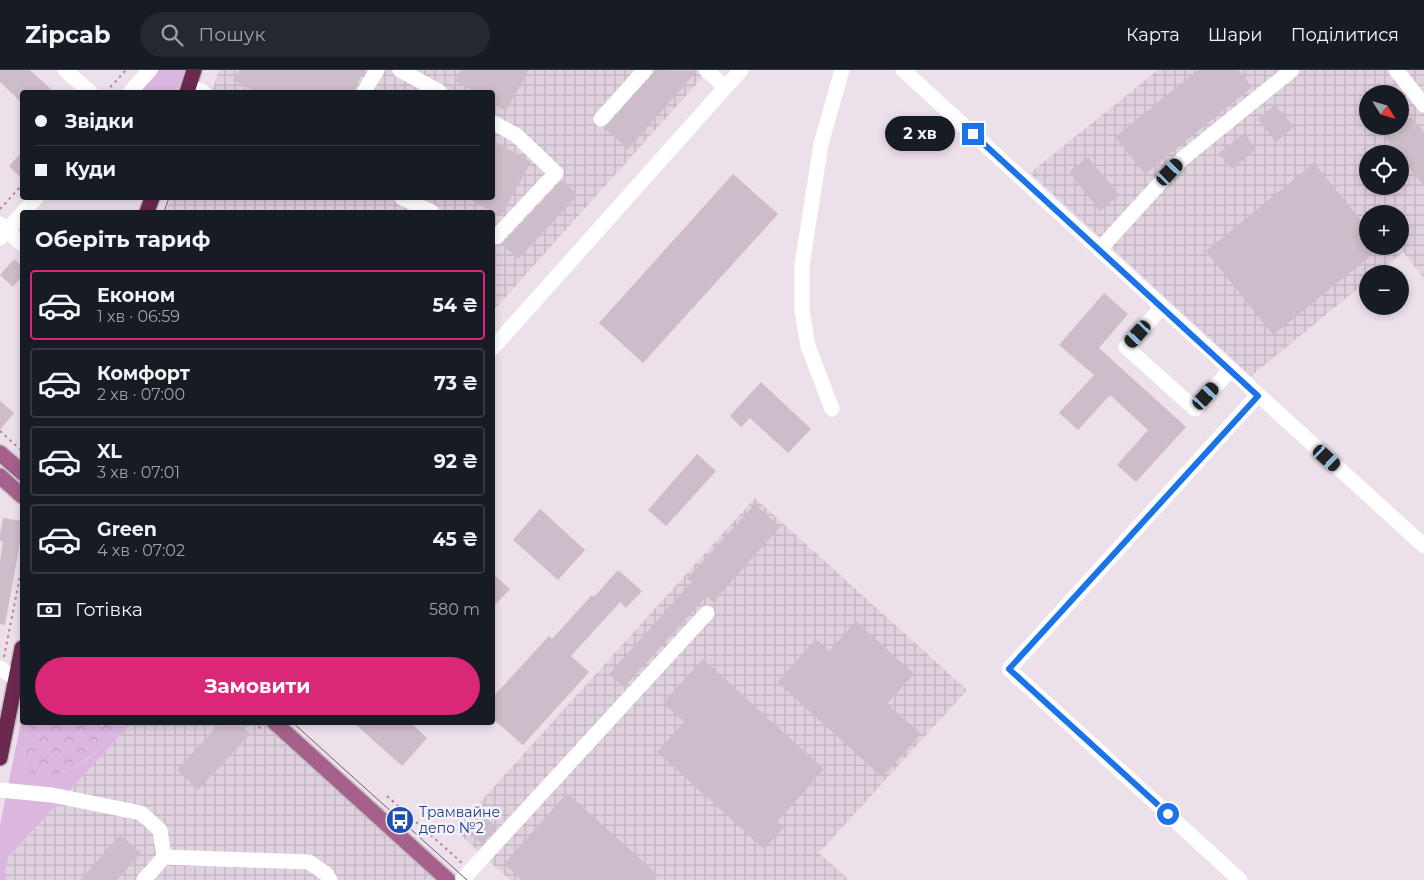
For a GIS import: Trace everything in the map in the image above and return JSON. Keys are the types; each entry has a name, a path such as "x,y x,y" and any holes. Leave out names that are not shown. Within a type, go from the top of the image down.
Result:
{"highway":[{"path":"188,89 194,70"},
{"path":"0,758 19,678"}],"main road":[{"path":"0,453 20,470"},
{"path":"0,476 20,494"},
{"path":"277,725 448,880"}],"street":[{"path":"65,70 88,90"},
{"path":"132,90 150,70"},
{"path":"365,90 377,70"},
{"path":"400,70 436,90"},
{"path":"601,119 645,70"},
{"path":"706,70 725,87"},
{"path":"495,347 741,70"},
{"path":"832,409 808,346 802,311 802,265 821,144 842,70"},
{"path":"903,70 1424,546"},
{"path":"1099,250 1182,159 1292,70"},
{"path":"1396,70 1424,105"},
{"path":"495,124 516,135 556,173 495,237"},
{"path":"24,210 34,200"},
{"path":"406,200 428,210"},
{"path":"20,214 2,231 20,243"},
{"path":"1162,308 1126,347 1195,409 1230,370"},
{"path":"1240,880 1009,669 1258,396"},
{"path":"466,875 707,613"},
{"path":"1,669 19,678"},
{"path":"0,790 52,795 141,813 160,830 164,857 144,880"},
{"path":"164,857 309,862 326,874 330,880"}],"path":[{"path":"108,90 126,70"},
{"path":"0,210 20,186"},
{"path":"0,430 20,448"},
{"path":"1,669 20,576"},
{"path":"387,796 466,875"}],"shaded area":[{"path":"219,70 709,70 495,309 495,210 167,210 170,200 495,200 495,90 213,90"},
{"path":"1158,70 1424,70 1424,278 1405,255 1409,255 1409,205 1359,205 1359,255 1399,255 1387,265 1359,265 1359,288 1251,376 1030,173"},
{"path":"755,498 967,690 819,853 849,880 510,880 455,830"},
{"path":"128,725 265,725 437,880 4,880 8,859"}],"green space":[{"path":"159,70 185,70 178,90 141,90"},
{"path":"20,725 30,725 25,747 25,761 28,769 34,774 50,775 68,770 82,763 99,749 122,725 129,725 8,858 4,880 0,880 0,825"},
{"path":"30,725 122,725 87,759 67,771 50,776 34,774 28,769 24,756"}],"building":[{"path":"0,70 30,70 52,90 20,90 20,101 0,82"},
{"path":"240,70 365,70 353,90 252,90 234,80"},
{"path":"461,70 529,70 506,111 495,105 495,90 471,90 455,81"},
{"path":"656,70 697,71 628,149 604,128"},
{"path":"1198,70 1238,70 1252,87 1145,174 1115,137"},
{"path":"1275,105 1294,127 1276,142 1258,119"},
{"path":"1411,117 1424,132 1424,186 1409,167 1409,145 1391,145 1385,138 1389,135 1409,135 1409,119"},
{"path":"1244,133 1256,149 1232,169 1219,153"},
{"path":"495,142 531,162 501,216 495,213 495,210 490,210 472,200 495,200"},
{"path":"20,154 20,177 9,166"},
{"path":"1088,157 1119,195 1100,211 1069,172"},
{"path":"1314,163 1359,218 1359,255 1372,255 1273,335 1206,251"},
{"path":"733,174 778,214 643,363 599,323"},
{"path":"562,180 578,195 518,259 502,244"},
{"path":"14,259 20,264 20,278 13,287 0,275"},
{"path":"1104,293 1128,314 1099,348 1186,427 1136,482 1117,465 1148,430 1110,395 1078,430 1059,413 1094,375 1059,345"},
{"path":"761,382 811,429 788,453 750,418 741,427 730,416"},
{"path":"0,401 14,413 0,430"},
{"path":"697,454 716,471 666,526 648,510"},
{"path":"755,504 780,527 713,602 707,596 624,687 609,674 692,582 687,579"},
{"path":"540,509 585,550 558,580 513,540"},
{"path":"3,518 20,521 20,542 5,625 0,624 0,562 3,541 0,541"},
{"path":"618,570 642,591 626,608 620,602 571,656 589,672 523,745 495,721 495,695 549,636 552,639 592,595 594,597"},
{"path":"495,576 510,589 495,605"},
{"path":"856,621 914,674 887,704 921,734 882,777 777,682 816,639 829,651"},
{"path":"703,659 824,769 777,822 784,827 764,849 657,752 684,722 663,703"},
{"path":"218,725 241,725 250,734 198,790 177,770"},
{"path":"356,725 413,725 427,738 402,766"},
{"path":"567,793 658,875 654,880 522,880 504,864"},
{"path":"479,812 497,828 482,844 465,828"},
{"path":"120,835 141,853 117,880 80,880"}],"tram line":[{"path":"165,210 168,200"},
{"path":"0,462 20,480"},
{"path":"295,725 467,880"}],"place":[{"name":"Трамвайне депо №2","path":"400,820"}],"route":[{"path":"973,134 1258,396 1009,669 1168,814"}]}
